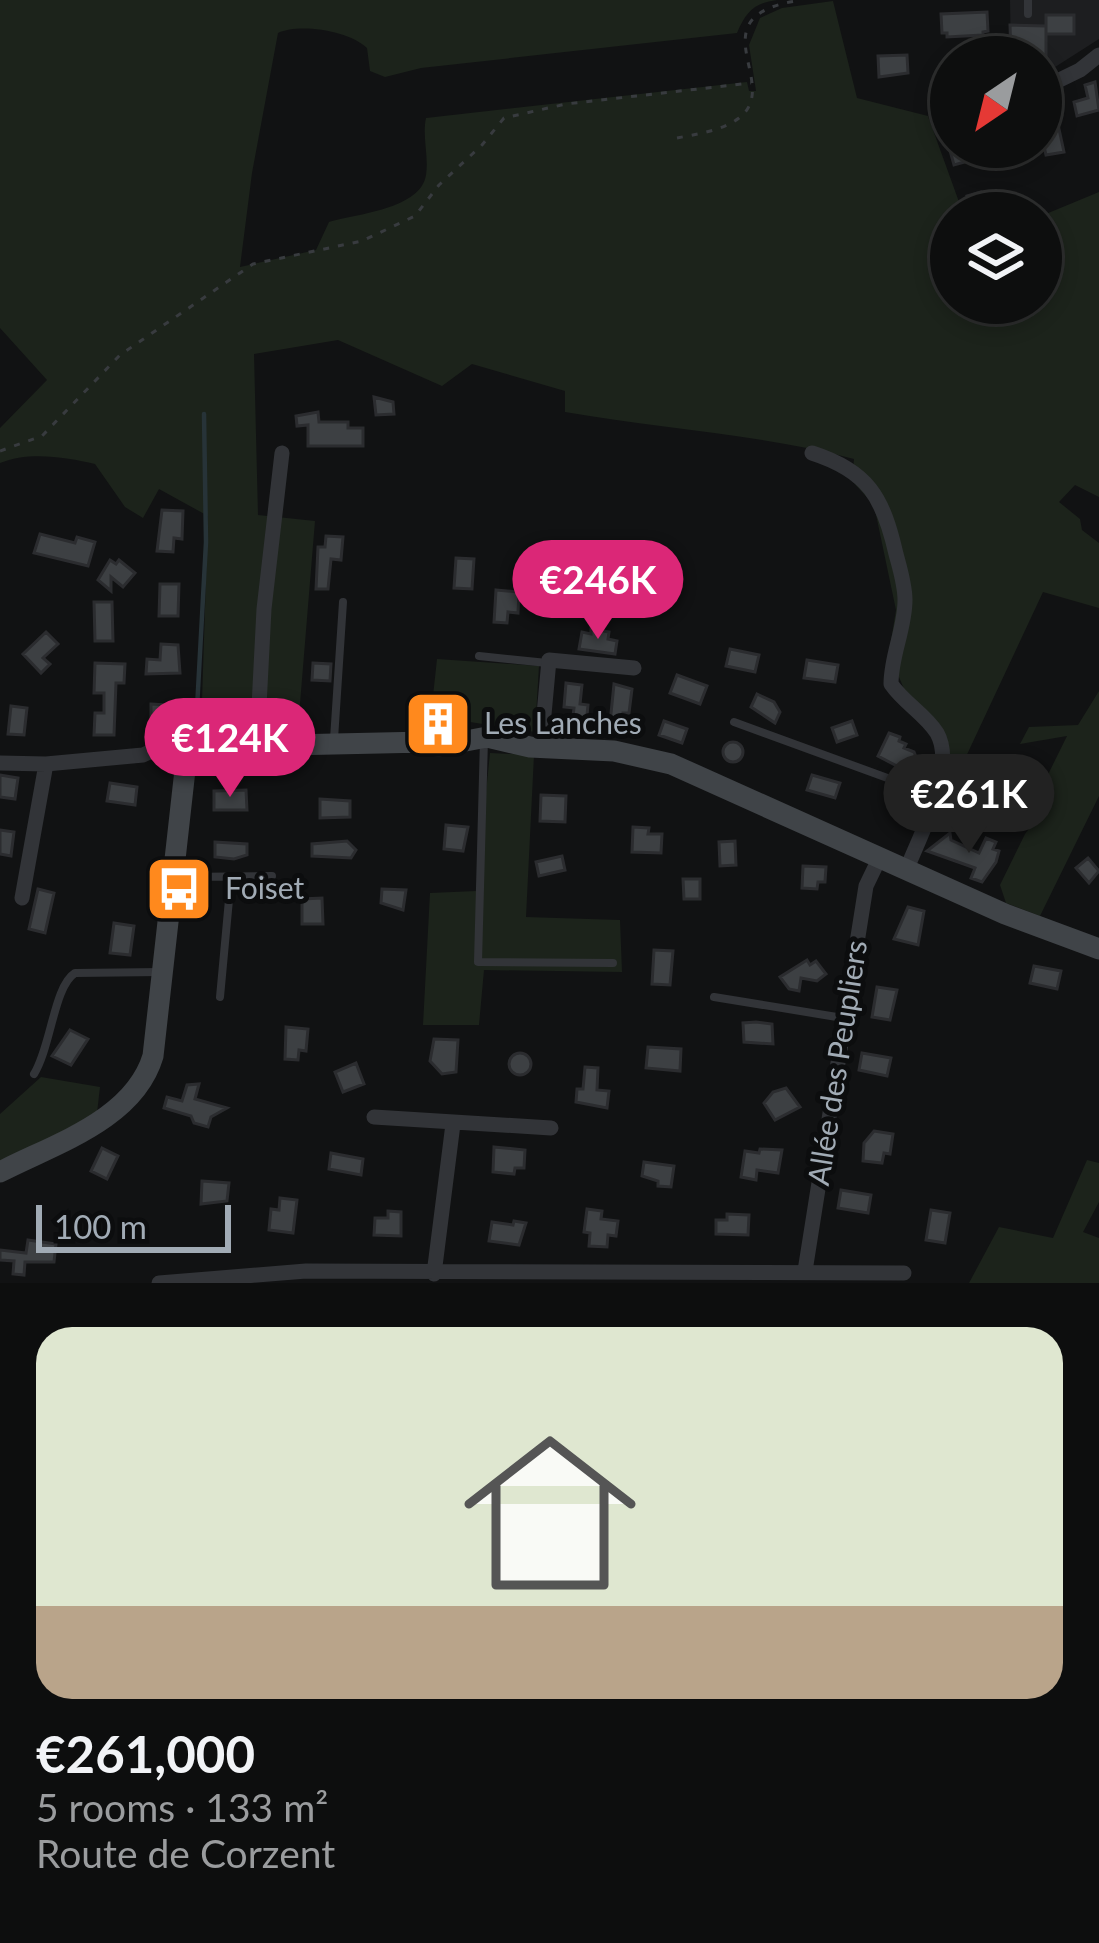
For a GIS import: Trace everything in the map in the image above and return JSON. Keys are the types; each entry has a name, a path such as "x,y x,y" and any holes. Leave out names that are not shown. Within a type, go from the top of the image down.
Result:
{"street":[{"path":"1062,78 1099,55"},
{"path":"257,745 264,609 282,452"},
{"path":"812,453 843,463 881,502 905,603 891,683 937,734 944,752 936,795 907,871"},
{"path":"541,747 549,660 634,668"},
{"path":"0,1172 109,1114 135,1092 153,1056 183,774 214,738 257,745 440,746 484,733 541,747 614,751 671,764 1022,922 1099,949"},
{"path":"0,763 143,755 166,744 194,757"},
{"path":"22,898 46,764"},
{"name":"Allée des Peupliers","path":"805,1271 866,886 879,859"},
{"path":"374,1117 550,1128"},
{"path":"434,1274 453,1124"},
{"path":"159,1283 287,1280 318,1273 904,1273"},
{"path":"211,1279 231,1283"}],"lane":[{"path":"1028,0 1028,14"},
{"path":"334,744 343,602"},
{"path":"479,656 549,664"},
{"path":"734,722 936,795"},
{"path":"484,733 478,962 614,963"},
{"path":"174,877 272,876"},
{"path":"220,997 231,878"},
{"path":"34,1075 44,1059 60,988 68,977 163,971"},
{"path":"714,997 845,1018"}],"path":[{"path":"677,138 738,119 750,104 744,44 752,19 774,4 802,0"},
{"path":"0,451 42,436 120,355 253,265 362,241 415,216 504,118 566,104 751,83"}],"shaded area":[{"path":"0,0 777,0 752,10 737,33 421,68 385,77 370,71 367,48 349,37 311,29 278,33 240,267 316,250 329,222 413,196 426,175 426,118 747,82 749,91 756,91 749,45 760,18 782,8 833,1 857,98 928,116 930,168 947,168 955,192 930,192 930,324 1062,324 1062,207 1099,192 1099,497 1075,485 1059,502 1099,543 1099,608 1043,592 949,793 944,782 950,755 904,689 889,653 896,610 874,505 852,481 854,459 565,412 565,391 472,364 442,386 338,340 254,354 258,515 315,521 298,728 201,731 208,516 159,489 143,518 125,507 95,464 35,456 0,463 0,428 47,380 0,328"},
{"path":"1010,0 1099,0 1099,39 1062,63 1062,36 1011,36"},
{"path":"437,659 539,666 535,732 470,722 429,733"},
{"path":"1099,691 1099,796 1040,916 1006,903 1000,885 1034,822 1027,817 1067,736 1020,744 1029,727 1078,725"},
{"path":"490,753 534,755 526,917 620,920 622,972 484,970 479,1025 423,1025 430,893 476,891"},
{"path":"41,1077 100,1087 97,1113 0,1164 0,1114"},
{"path":"1087,1160 1099,1163 1099,1202 1083,1232 1099,1238 1099,1283 969,1283 999,1227 1053,1238"}],"building":[{"path":"987,12 988,31 947,36 942,33 941,14"},
{"path":"1046,15 1074,15 1074,34 1046,34"},
{"path":"1010,25 1046,26 1046,36 1010,36"},
{"path":"907,55 908,73 879,77 878,56"},
{"path":"1095,82 1099,110 1077,116 1074,102 1088,98 1085,85"},
{"path":"374,397 393,402 394,414 376,415"},
{"path":"318,412 319,422 348,422 348,428 363,428 363,446 308,446 308,425 297,426 296,416"},
{"path":"162,510 183,511 182,539 174,538 173,552 157,551"},
{"path":"40,534 75,543 77,537 95,542 88,566 34,553"},
{"path":"326,536 343,537 341,560 331,559 328,589 316,589 318,547 325,547"},
{"path":"456,558 474,559 472,589 454,588"},
{"path":"110,560 116,564 119,560 135,573 123,587 111,577 111,591 98,580"},
{"path":"160,584 179,584 178,616 159,616"},
{"path":"496,590 519,592 518,613 508,612 507,623 494,622"},
{"path":"94,602 112,602 113,641 95,641"},
{"path":"591,629 609,632 608,639 617,641 615,654 579,649 582,632 591,634"},
{"path":"46,632 58,644 43,658 50,664 41,673 23,654"},
{"path":"161,644 178,645 180,673 146,674 147,659 160,660"},
{"path":"730,649 759,655 755,672 726,666"},
{"path":"807,660 838,665 835,682 804,678"},
{"path":"95,663 125,664 124,683 116,683 114,735 94,735 95,713 104,713 104,693 94,693"},
{"path":"313,663 331,664 330,681 312,680"},
{"path":"677,675 707,686 700,704 670,693"},
{"path":"566,683 582,685 580,704 588,705 586,726 572,724 574,708 564,707"},
{"path":"614,684 632,689 629,713 623,713 622,724 610,723"},
{"path":"757,694 774,702 780,712 775,723 751,707"},
{"path":"151,704 184,706 189,715 184,726 151,722"},
{"path":"11,706 27,708 24,735 8,734"},
{"path":"664,721 687,729 682,743 659,735"},
{"path":"852,721 857,735 837,742 832,728"},
{"path":"889,733 914,752 922,772 912,768 910,773 878,756"},
{"path":"733,742 743,752 733,762 723,752"},
{"path":"972,767 1032,791 1026,804 991,787 986,796 958,784"},
{"path":"0,775 18,778 15,799 0,797"},
{"path":"812,775 840,783 835,798 807,790"},
{"path":"110,783 137,787 135,805 107,801"},
{"path":"246,790 247,810 214,810 214,791"},
{"path":"541,795 566,796 565,822 540,821"},
{"path":"320,799 350,801 350,817 320,818"},
{"path":"446,825 468,827 463,851 444,849"},
{"path":"633,827 662,834 661,853 632,852"},
{"path":"0,830 14,832 11,856 0,854"},
{"path":"950,833 951,840 979,853 986,838 996,842 996,862 982,882 971,878 975,868 927,851"},
{"path":"347,841 356,850 351,858 312,856 312,844"},
{"path":"735,841 736,865 720,866 719,842"},
{"path":"215,842 247,844 247,855 215,857"},
{"path":"562,856 565,870 539,876 536,862"},
{"path":"1088,858 1099,871 1089,883 1076,868"},
{"path":"803,866 826,867 825,882 818,882 817,889 802,888"},
{"path":"683,879 700,879 700,899 684,899"},
{"path":"38,889 54,893 45,933 29,929"},
{"path":"382,889 406,890 403,910 381,903"},
{"path":"322,898 323,924 302,924 302,899"},
{"path":"908,907 924,911 918,945 894,939"},
{"path":"114,923 134,926 130,955 110,953"},
{"path":"654,950 673,951 670,985 652,984"},
{"path":"807,960 810,965 816,961 826,974 817,981 801,978 799,991 789,989 780,977"},
{"path":"1034,966 1061,971 1057,989 1030,983"},
{"path":"877,987 897,990 890,1020 872,1017"},
{"path":"743,1023 772,1024 773,1044 744,1042"},
{"path":"286,1027 308,1029 306,1051 299,1050 298,1060 285,1059"},
{"path":"70,1030 88,1039 71,1065 52,1056"},
{"path":"434,1039 458,1040 456,1072 442,1074 430,1061"},
{"path":"648,1047 681,1049 680,1071 646,1068"},
{"path":"520,1053 531,1064 520,1075 509,1064"},
{"path":"862,1053 891,1058 887,1076 859,1070"},
{"path":"356,1063 364,1084 343,1092 335,1072"},
{"path":"585,1067 598,1068 597,1090 609,1091 607,1108 576,1102"},
{"path":"199,1084 195,1099 227,1108 211,1117 208,1127 164,1108 167,1097 182,1101 187,1085"},
{"path":"786,1088 800,1107 775,1120 764,1103 773,1092"},
{"path":"874,1131 893,1134 890,1154 884,1153 882,1163 863,1161 864,1143"},
{"path":"494,1147 525,1150 524,1168 515,1168 514,1174 493,1172"},
{"path":"102,1148 118,1156 107,1179 91,1171"},
{"path":"760,1149 782,1150 778,1173 757,1170 756,1180 741,1177 745,1151 759,1153"},
{"path":"331,1153 363,1159 361,1175 329,1169"},
{"path":"644,1162 674,1166 671,1187 658,1186 658,1181 642,1176"},
{"path":"202,1181 229,1183 227,1201 201,1204"},
{"path":"841,1190 871,1195 868,1213 838,1208"},
{"path":"280,1198 297,1200 293,1233 269,1230 271,1209 279,1210"},
{"path":"587,1209 602,1211 601,1219 618,1221 616,1236 608,1235 607,1247 589,1246 590,1233 584,1232"},
{"path":"931,1210 950,1213 945,1243 926,1240"},
{"path":"388,1211 401,1212 401,1236 374,1235 375,1218 388,1218"},
{"path":"727,1214 749,1215 748,1235 716,1234 716,1220 727,1220"},
{"path":"514,1221 526,1223 519,1245 489,1241 492,1222 513,1225"},
{"path":"28,1240 56,1244 54,1262 25,1262 24,1275 13,1274 14,1261 0,1260 0,1250 26,1253"}],"waterway":[{"path":"196,727 206,542 204,414"}],"place":[{"name":"Les Lanches","path":"438,724"},
{"name":"Foiset","path":"179,889"}]}
